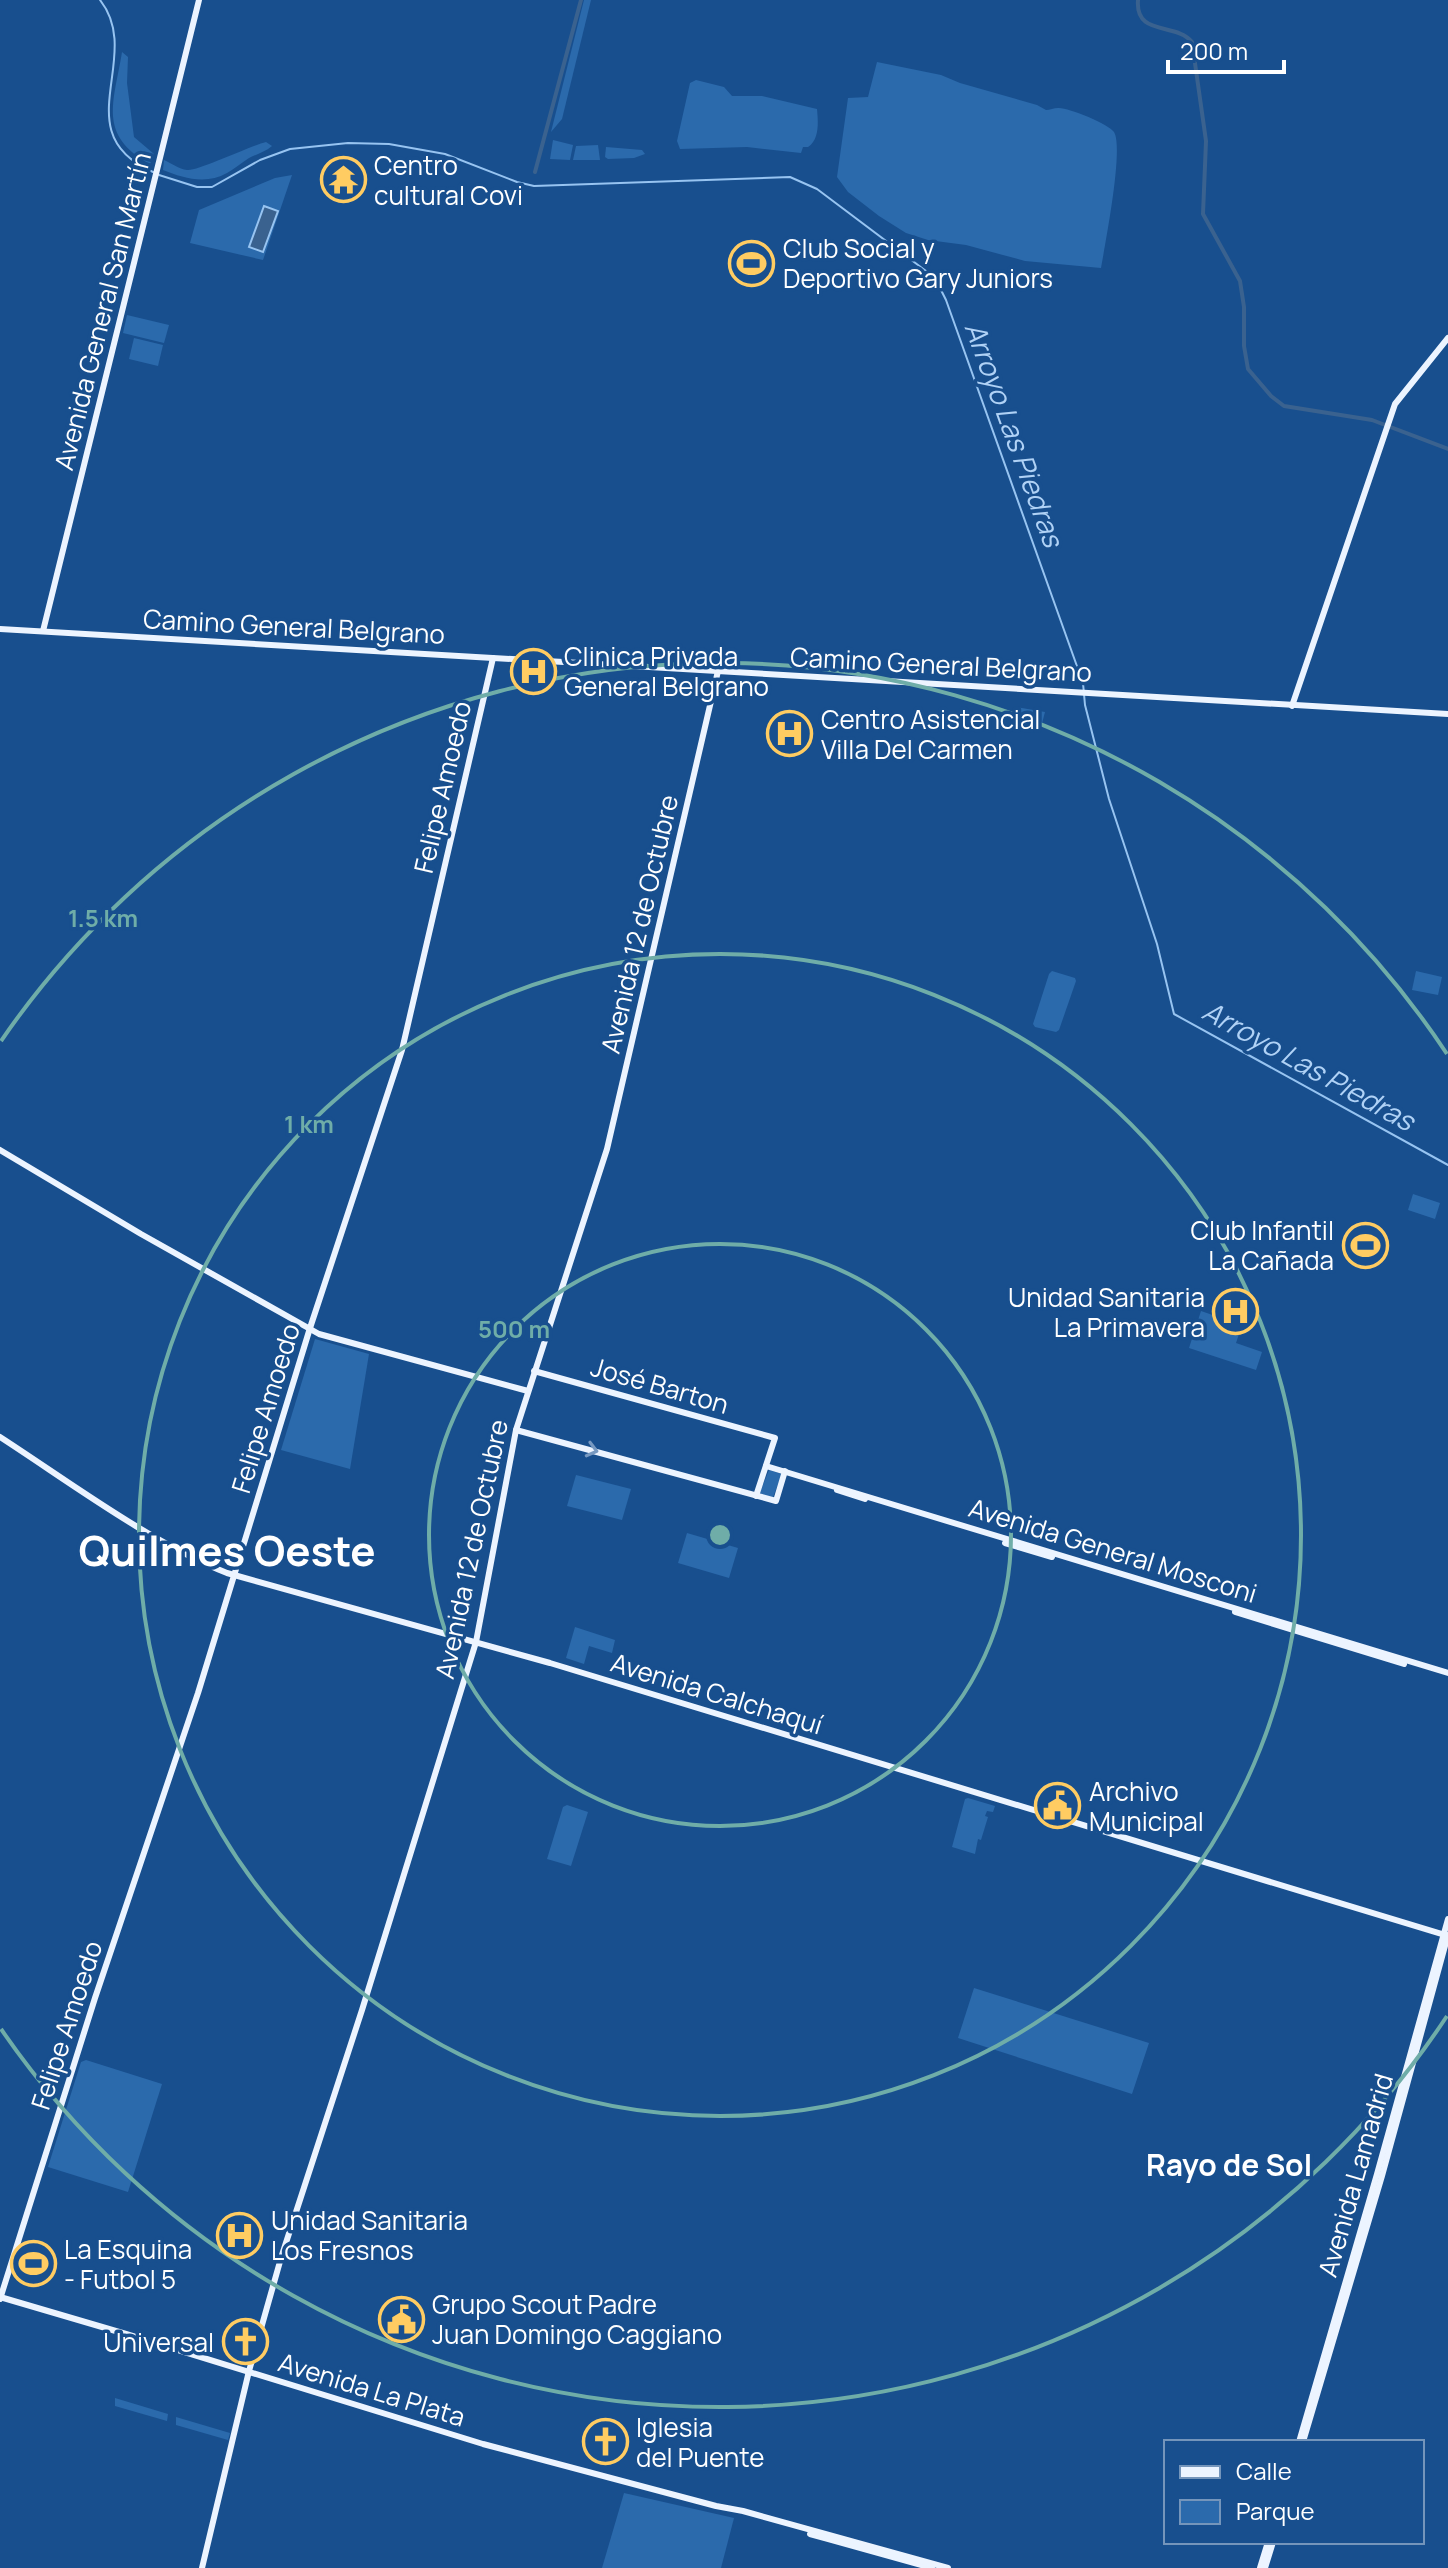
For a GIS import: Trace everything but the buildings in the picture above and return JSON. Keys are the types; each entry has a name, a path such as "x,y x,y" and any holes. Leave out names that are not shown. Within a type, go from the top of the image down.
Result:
{"main road":[{"name":"Avenida General San Martín","path":"43,631 199,0"},
{"path":"1292,706 1388,422 1399,397 1448,338"},
{"name":"Camino General Belgrano","path":"0,629 1448,714"},
{"name":"Felipe Amoedo","path":"0,2298 91,2011 184,1738 310,1328 405,1042 493,658"},
{"name":"Avenida 12 de Octubre","path":"202,2568 249,2371 281,2258 366,1998 476,1642 516,1430 607,1149 718,671"},
{"path":"0,1150 319,1334 528,1391"},
{"name":"José Barton","path":"534,1371 775,1438 766,1466"},
{"path":"516,1430 776,1501 784,1473"},
{"name":"Avenida Calchaquí","path":"0,1437 137,1525 213,1567 235,1575 476,1642 1447,1935"},
{"path":"756,1496 766,1466"},
{"name":"Avenida General Mosconi","path":"766,1466 1448,1675"},
{"name":"Avenida Lamadrid","path":"1302,2440 1447,1935 1448,1919"},
{"name":"Avenida La Plata","path":"0,2298 483,2444 948,2568"},
{"name":"Avenida La Plata","path":"734,2510 742,2515 932,2568"},
{"path":"1262,2568 1270,2544"}],"green space":[{"path":"584,0 591,0 562,119 551,132"},
{"path":"122,52 128,57 127,83 134,137 154,154 150,164 133,153 116,129 113,102"},
{"path":"877,62 941,75 1046,110 1070,110 1111,129 1117,157 1101,268 1025,261 966,245 928,240 906,233 848,192 837,177 848,98 868,97"},
{"path":"696,80 724,87 732,96 762,96 817,109 815,139 808,147 803,147 801,153 747,147 680,149 677,141 690,83"},
{"path":"553,140 573,145 570,160 550,159"},
{"path":"266,142 272,146 219,177 195,179 163,170 164,160 192,170"},
{"path":"598,145 600,160 573,160 576,146"},
{"path":"606,147 642,150 645,154 634,158 608,159 605,157"},
{"path":"292,175 263,260 190,243 199,210 275,178"},
{"name":"Club Social y Deportivo Gary Juniors","path":"742,245 766,245 763,282 739,281"},
{"path":"127,315 169,325 164,343 123,333"},
{"path":"134,338 163,345 158,366 129,359"},
{"path":"1016,707 1045,712 1040,731 1012,724"},
{"path":"1052,971 1076,981 1056,1032 1033,1024"},
{"path":"1416,971 1442,977 1438,995 1412,990"},
{"path":"1413,1194 1440,1203 1435,1219 1408,1210"},
{"name":"Club Infantil La Cañada","path":"1355,1233 1380,1241 1375,1257 1350,1249"},
{"path":"1201,1311 1242,1325 1236,1343 1262,1352 1256,1370 1189,1348"},
{"path":"315,1339 369,1354 350,1469 281,1450"},
{"path":"769,1470 782,1474 773,1497 761,1495 760,1492"},
{"path":"576,1475 631,1489 622,1520 567,1506"},
{"path":"687,1533 738,1548 729,1578 678,1563"},
{"path":"575,1627 615,1640 612,1653 589,1646 584,1664 566,1658"},
{"path":"965,1799 995,1806 993,1812 987,1811 985,1816 988,1817 975,1854 952,1847"},
{"path":"567,1805 588,1812 571,1866 547,1859 563,1807"},
{"path":"974,1988 1149,2043 1132,2094 958,2038"},
{"path":"86,2060 162,2084 128,2192 48,2167 81,2062"},
{"name":"La Esquina - Futbol 5","path":"30,2248 50,2252 43,2274 19,2267 24,2253 28,2254"},
{"path":"115,2398 168,2414 167,2421 115,2406"},
{"path":"176,2417 230,2433 228,2440 176,2425"},
{"path":"624,2493 734,2518 721,2568 602,2568"}],"shaded area":[{"path":"264,206 278,211 263,252 249,247"}],"waterway":[{"name":"Arroyo Las Piedras","path":"100,0 112,22 115,45 109,115 114,137 127,156 153,172"},
{"path":"535,172 581,0"},
{"path":"1138,0 1143,19 1185,36 1192,42 1206,141 1203,214 1240,281 1248,369 1284,406 1372,420 1448,449"},
{"name":"Arroyo Las Piedras","path":"159,175 197,187 212,187 260,160 290,149 348,143 389,144 445,154 534,186 790,177 817,189 926,271 937,282 946,300 1083,683 1085,705 1109,799 1157,944 1174,1014 1448,1165"}],"place":[{"name":"Centro cultural Covi","path":"343,180"},
{"name":"Club Social y Deportivo Gary Juniors","path":"752,263"},
{"name":"Clinica Privada General Belgrano","path":"533,671"},
{"name":"Centro Asistencial Villa Del Carmen","path":"790,734"},
{"name":"Club Infantil La Cañada","path":"1365,1245"},
{"name":"Unidad Sanitaria La Primavera","path":"1236,1312"},
{"name":"Archivo Municipal","path":"1058,1806"},
{"name":"Unidad Sanitaria Los Fresnos","path":"240,2235"},
{"name":"La Esquina - Futbol 5","path":"33,2264"},
{"name":"Grupo Scout Padre Juan Domingo Caggiano","path":"401,2319"},
{"name":"Universal","path":"245,2342"},
{"name":"Iglesia del Puente","path":"605,2442"}],"district":[{"name":"Quilmes Oeste","path":"227,1550"},
{"name":"Rayo de Sol","path":"1229,2164"}]}
